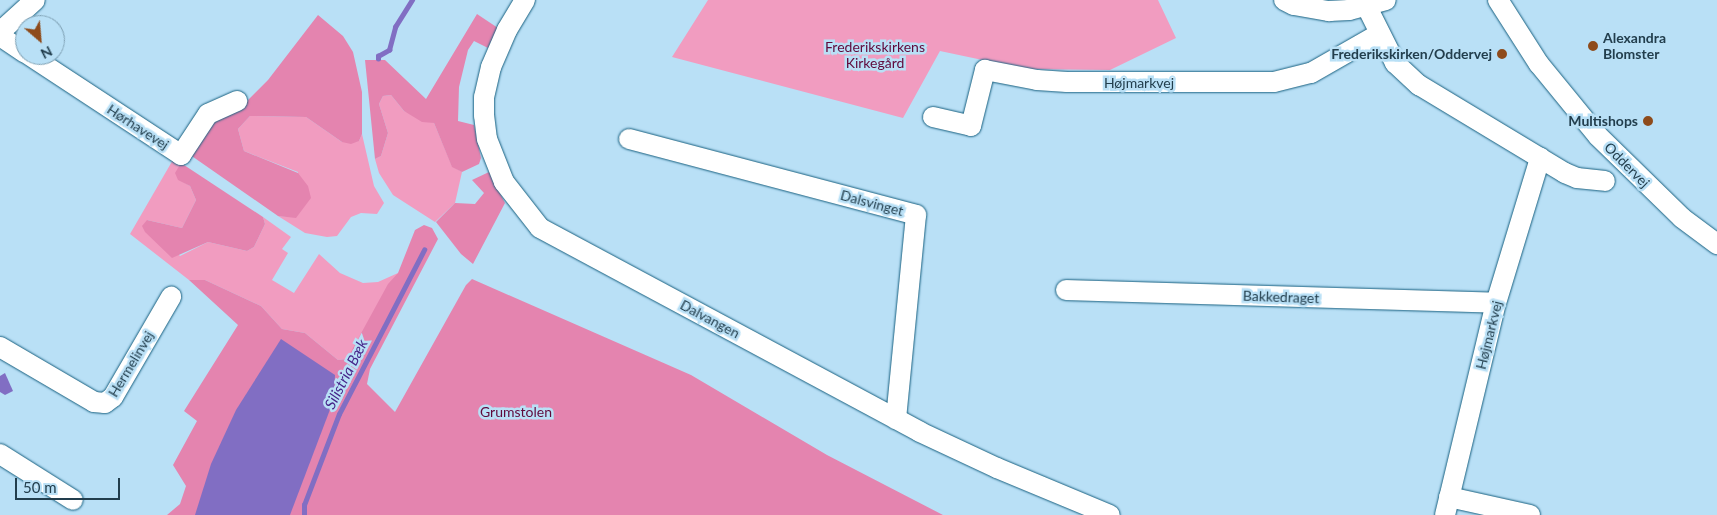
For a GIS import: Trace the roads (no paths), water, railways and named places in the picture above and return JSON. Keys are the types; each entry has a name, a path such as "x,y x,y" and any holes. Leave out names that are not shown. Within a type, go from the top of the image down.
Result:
{"street":[{"path":"15,42 2,28 35,0"},
{"name":"Dalvangen","path":"525,0 507,30 491,67 484,97 484,115 496,165 504,182 531,219 562,240 896,419 997,468 1110,515"},
{"path":"1284,0 1294,5 1329,10 1367,7 1386,0"},
{"name":"Oddervej","path":"1498,0 1539,64 1598,136 1676,213 1717,244"},
{"path":"1367,7 1378,34 1395,63 1419,85 1540,158 1577,178 1605,181"},
{"name":"Højmarkvej","path":"933,117 971,126 985,70 1037,80 1067,82 1274,82 1312,73 1378,34"},
{"name":"Hørhavevej","path":"44,65 181,155 208,114 237,101"},
{"name":"Dalsvinget","path":"628,139 916,215 896,419"},
{"name":"Højmarkvej","path":"1447,506 1496,303 1540,158"},
{"name":"Bakkedraget","path":"1066,290 1496,303"},
{"name":"Hermelinvej","path":"0,347 94,402 105,403 113,397 171,297"},
{"path":"0,454 73,500"},
{"path":"1447,506 1530,515"}],"waterway":[{"name":"Silistria Bæk","path":"378,59 378,56 389,50 395,27 412,0"},
{"name":"Silistria Bæk","path":"304,515 304,505 339,414 424,250"}],"place":[{"name":"Alexandra Blomster","path":"1593,46"},
{"name":"Frederikskirken/Oddervej","path":"1502,54"},
{"name":"Multishops","path":"1648,121"}],"park label":[{"name":"Frederikskirkens Kirkegård","path":"875,56"},
{"name":"Grumstolen","path":"516,412"}]}
